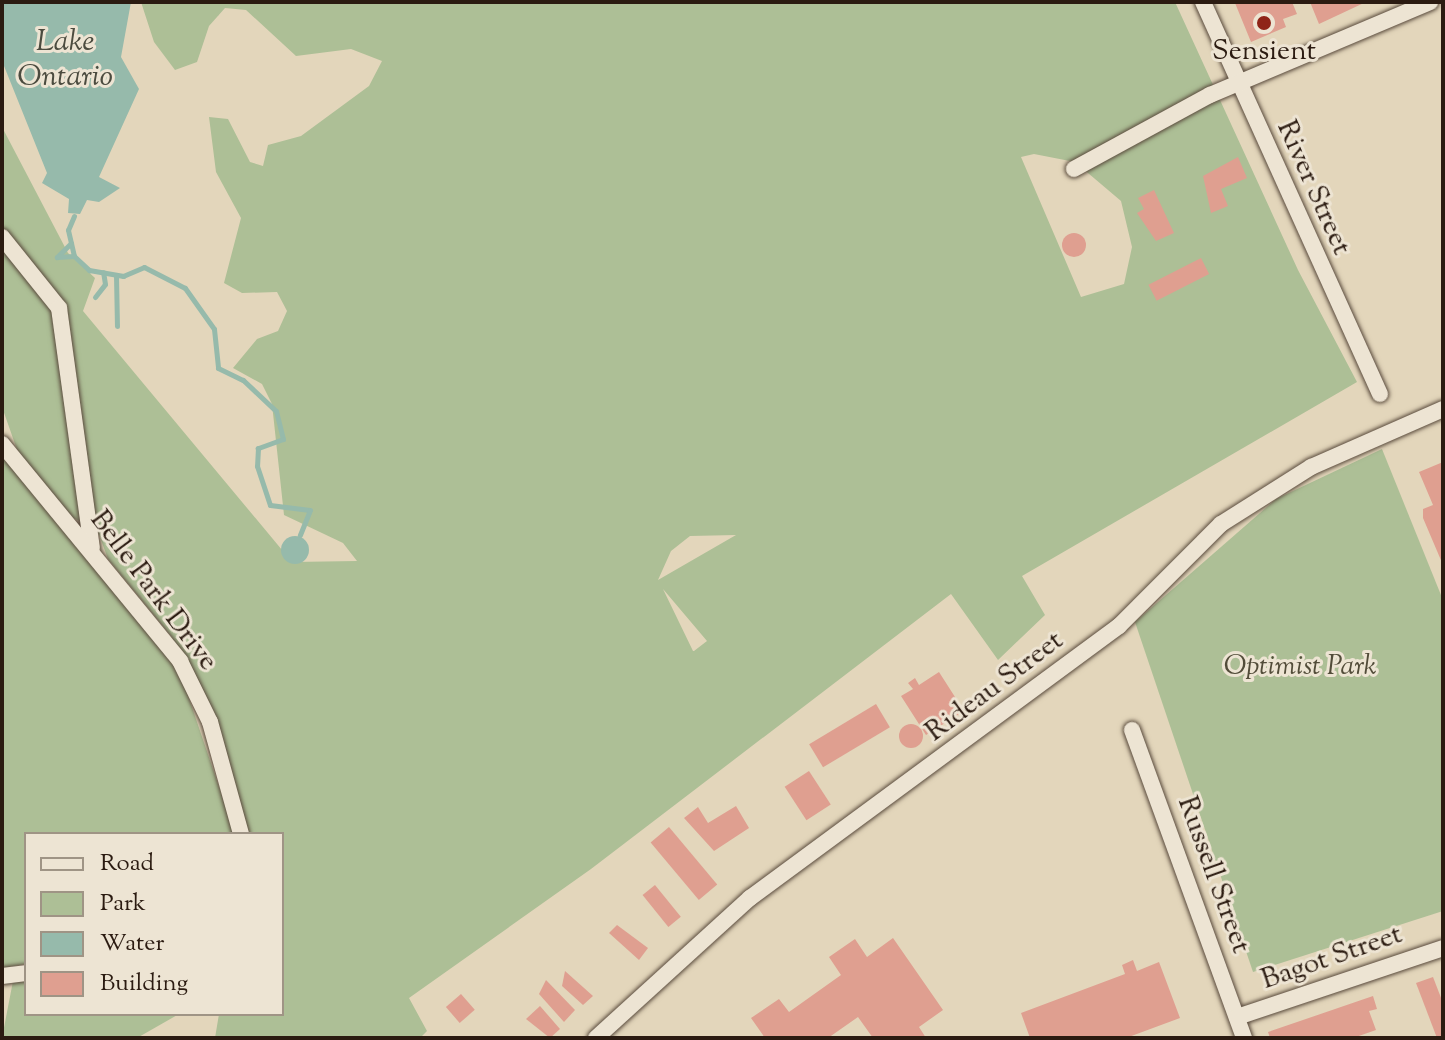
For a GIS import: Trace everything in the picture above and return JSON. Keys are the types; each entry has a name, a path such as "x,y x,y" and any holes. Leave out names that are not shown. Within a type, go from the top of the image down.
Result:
{"street":[{"name":"River Street","path":"1203,2 1380,394"},
{"path":"1074,169 1210,95 1239,86 1430,2"},
{"path":"2,237 59,308 92,548"},
{"name":"Rideau Street","path":"596,1038 750,898 1119,626 1221,524 1311,467 1443,409"},
{"name":"Belle Park Drive","path":"2,444 92,548 196,691 227,770 241,832"},
{"name":"Russell Street","path":"1132,730 1244,1038"},
{"name":"Bagot Street","path":"1237,1017 1443,948"},
{"path":"2,976 24,973"}],"green space":[{"path":"141,2 1175,2 1298,270 1357,382 1022,576 1045,615 998,660 951,594 591,869 409,998 427,1031 420,1038 215,1038 219,1016 284,1016 284,832 248,832 211,708 171,636 108,559 97,529 69,516 21,461 2,407 2,127 68,253 95,278 83,311 292,562 357,561 343,543 284,515 272,404 262,384 233,368 257,339 278,331 287,311 277,292 242,293 224,283 241,218 216,172 209,117 228,119 250,162 263,166 268,145 301,136 369,86 382,61 351,49 296,56 246,10 225,8 209,26 197,62 175,70 154,42","holes":["1034,154 1075,162 1121,201 1132,247 1124,284 1081,297 1021,157","736,535 658,580 671,551 690,536","663,589 707,641 693,651"]},
{"name":"Optimist Park","path":"1382,449 1443,600 1443,911 1253,972 1135,622 1276,499"},
{"path":"2,454 179,669 234,832 24,832 24,964 2,968"},
{"path":"24,979 24,1016 176,1016 137,1038 2,1038 13,981"}],"water":[{"name":"Lake Ontario","path":"2,2 131,2 121,57 139,89 99,177 120,188 99,202 87,200 80,214 68,213 69,199 42,183 47,173 2,61"},
{"path":"295,536 305,540 309,550 305,560 295,564 285,560 281,550 285,540"}],"building":[{"name":"Sensient","path":"1292,2 1297,14 1283,19 1286,27 1251,42 1235,3"},
{"path":"1310,2 1366,2 1319,24"},
{"path":"1238,157 1247,178 1221,189 1228,206 1211,213 1203,176"},
{"path":"1154,190 1174,233 1156,241 1137,213 1144,209 1138,198"},
{"path":"1074,233 1085,240 1086,245 1079,256 1074,257 1063,250 1062,245 1069,234"},
{"path":"1201,258 1209,274 1157,301 1148,285"},
{"path":"1443,462 1443,565 1423,518 1423,509 1433,505 1419,472"},
{"path":"939,672 964,711 926,735 901,696 913,689 908,683 915,678 919,685"},
{"path":"876,704 890,727 823,767 809,744"},
{"path":"911,724 922,731 923,736 916,747 911,748 900,741 899,736 906,725"},
{"path":"809,771 831,805 806,820 785,787"},
{"path":"736,806 749,828 714,851 684,818 698,807 708,823"},
{"path":"669,827 717,884 699,900 651,842"},
{"path":"655,885 681,917 668,927 643,895"},
{"path":"617,925 648,948 639,960 609,933"},
{"path":"893,938 943,1010 919,1027 926,1038 873,1038 858,1017 828,1038 765,1038 751,1018 779,999 789,1012 841,975 829,957 855,939 867,957"},
{"path":"1133,960 1137,971 1159,962 1180,1018 1126,1038 1030,1038 1021,1013 1125,974 1122,965"},
{"path":"565,971 593,996 583,1005 562,986"},
{"path":"1433,977 1443,1003 1443,1036 1437,1038 1416,983"},
{"path":"546,980 575,1010 564,1022 539,994"},
{"path":"461,994 475,1010 460,1023 446,1007"},
{"path":"1373,996 1377,1009 1369,1011 1376,1030 1353,1038 1270,1038 1268,1032"},
{"path":"540,1006 560,1029 550,1038 526,1019"}],"waterway":[{"path":"74,216 68,230 74,256 89,270 123,276 144,267 185,288 214,329 218,368 243,380 276,411 283,439 258,448 257,466 270,505 310,510 300,535"},
{"path":"71,243 57,257 74,256"},
{"path":"95,297 105,284 103,272"},
{"path":"116,275 117,326"}],"place":[{"name":"Sensient","path":"1264,23"}]}
